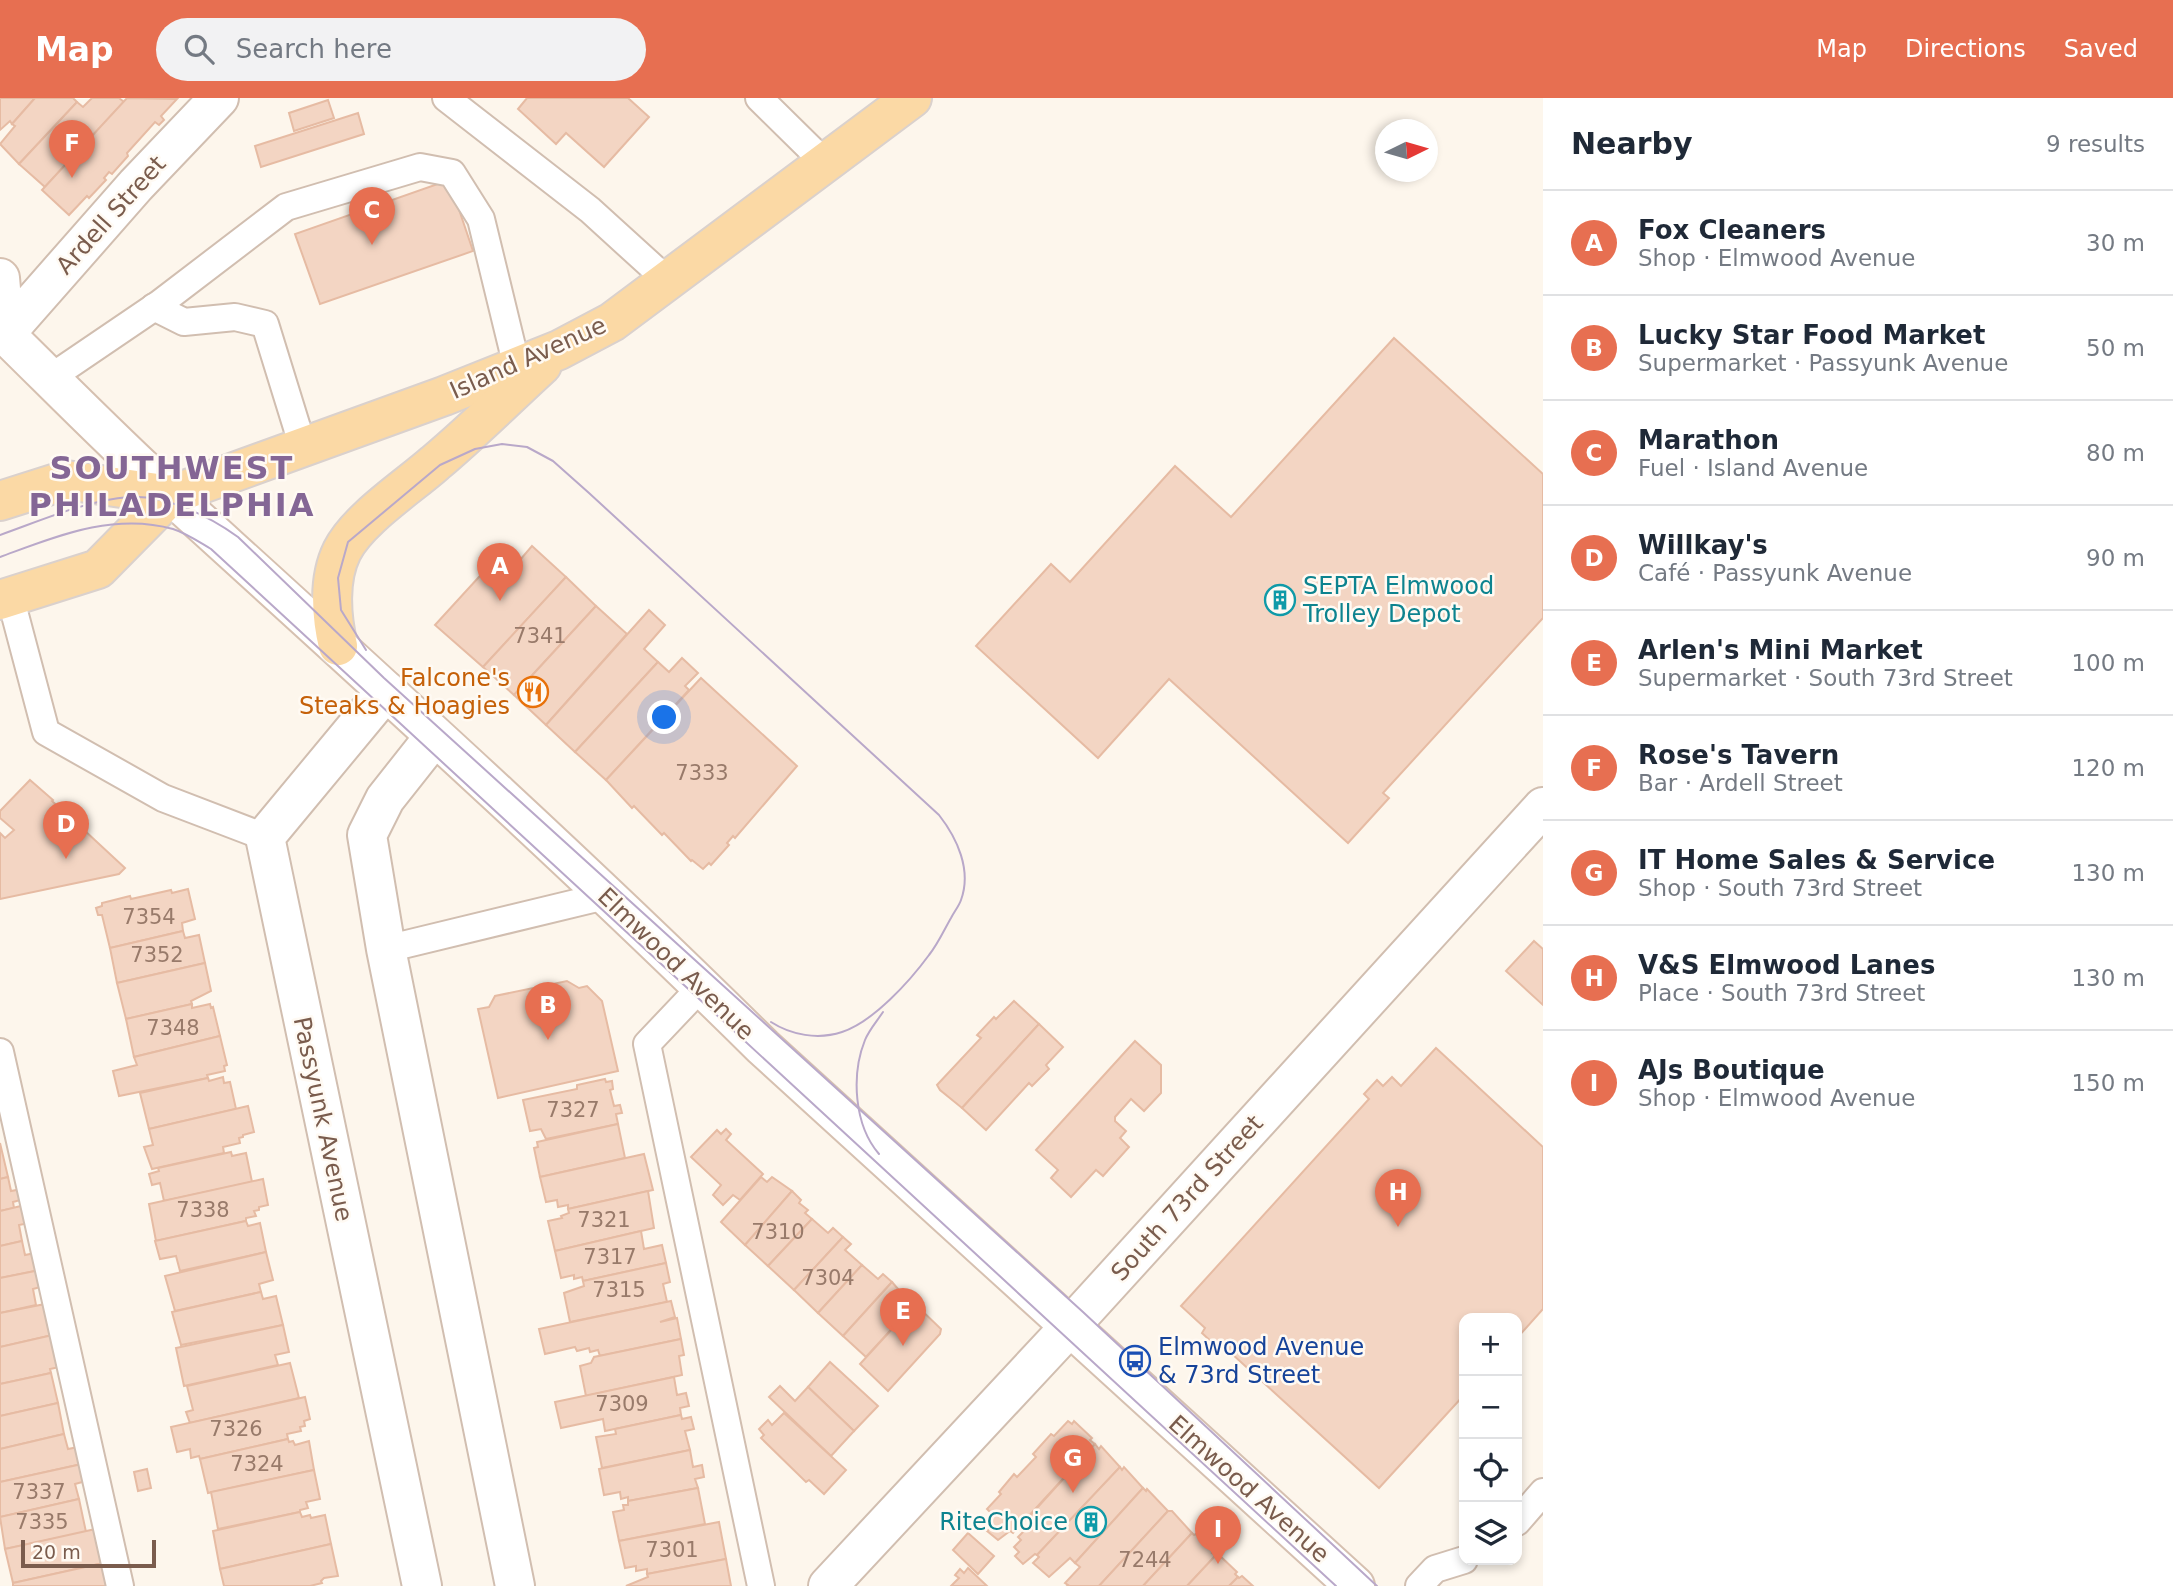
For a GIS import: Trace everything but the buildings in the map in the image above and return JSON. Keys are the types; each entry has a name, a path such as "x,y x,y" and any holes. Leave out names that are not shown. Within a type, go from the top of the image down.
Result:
{"main road":[{"name":"Island Avenue","path":"5,598 98,569 171,495 517,367 559,350 612,322 912,98"},
{"path":"338,646 334,628 334,575 341,553 348,542 359,528 559,350"},
{"name":"Island Avenue","path":"0,501 66,480 171,495"}],"street":[{"name":"Ardell Street","path":"2,335 207,102"},
{"path":"0,278 2,335"},
{"name":"Elmwood Avenue","path":"2,335 938,1208 1355,1586"},
{"path":"265,837 386,691"},
{"path":"434,737 385,799 367,835 386,949 515,1586"},
{"name":"South 73rd Street","path":"828,1586 1071,1326 1543,807"},
{"name":"Passyunk Avenue","path":"265,837 422,1586"}],"lane":[{"path":"446,98 590,210 668,281"},
{"path":"759,98 825,163"},
{"path":"50,379 154,307 286,207 420,167 452,173 481,219 517,367"},
{"path":"154,307 184,322 235,317 265,324 303,447"},
{"path":"5,598 46,732 163,798 265,837"},
{"path":"386,949 605,896"},
{"path":"702,986 647,1044 761,1586"},
{"path":"0,1052 120,1586"},
{"path":"1522,1516 1543,1492"},
{"path":"1419,1586 1435,1569 1459,1562"}],"tram line":[{"path":"366,650 341,610 338,578 348,542 440,465 475,449 502,444 527,447 553,461 589,493 939,815 952,834 961,855 965,877 959,904 921,965 878,1010 854,1027 824,1036 796,1033 771,1022"},
{"path":"0,535 80,507 113,499 143,497 186,508 238,537 384,678 1083,1312 1377,1586"},
{"path":"0,557 85,529 128,523 173,529 211,549 1336,1586"},
{"path":"879,1154 864,1129 857,1099 857,1084 865,1040 883,1012"}],"place":[{"name":"Rose's Tavern","path":"72,178"},
{"name":"Marathon","path":"372,245"},
{"name":"SEPTA Elmwood Trolley Depot","path":"1280,600"},
{"name":"Fox Cleaners","path":"500,601"},
{"name":"Falcone's Steaks & Hoagies","path":"533,692"},
{"name":"Willkay's","path":"66,859"},
{"name":"Lucky Star Food Market","path":"548,1040"},
{"name":"V&S Elmwood Lanes","path":"1398,1227"},
{"name":"Arlen's Mini Market","path":"903,1346"},
{"name":"Elmwood Avenue & 73rd Street","path":"1135,1361"},
{"name":"IT Home Sales & Service","path":"1073,1493"},
{"name":"RiteChoice","path":"1091,1522"},
{"name":"AJs Boutique","path":"1218,1564"}],"district":[{"name":"SOUTHWEST PHILADELPHIA","path":"172,486"}]}
